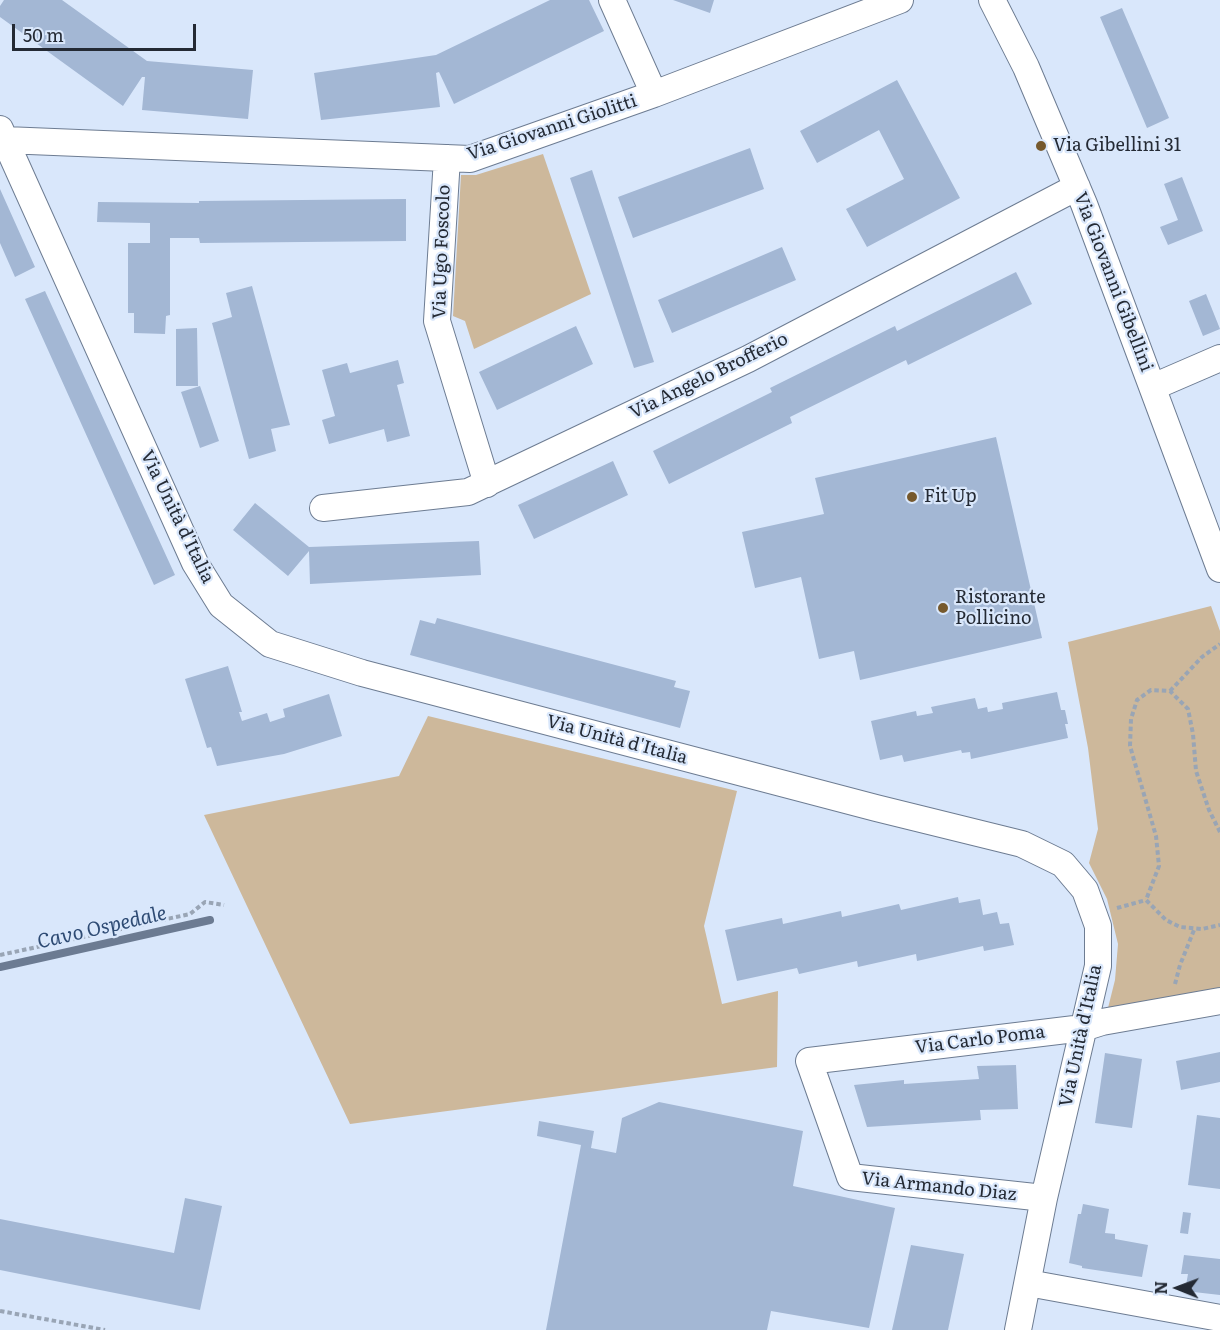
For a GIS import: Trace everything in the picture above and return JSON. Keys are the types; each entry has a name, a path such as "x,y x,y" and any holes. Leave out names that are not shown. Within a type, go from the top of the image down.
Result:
{"street":[{"path":"612,0 654,94"},
{"name":"Via Giovanni Giolitti","path":"3,135 470,159 654,94 900,0"},
{"name":"Via Giovanni Gibellini","path":"992,0 1026,67 1077,187 1220,569"},
{"name":"Via Unità d'Italia","path":"3,135 195,563 221,605 270,644 363,673 1022,844 1063,864 1085,890 1098,926 1098,966 1044,1198 1018,1330"},
{"name":"Via Ugo Foscolo","path":"447,158 437,321 487,484"},
{"name":"Via Angelo Brofferio","path":"323,508 468,492 487,484 748,359 1077,187"},
{"path":"1153,387 1220,358"},
{"name":"Via Carlo Poma","path":"809,1061 1083,1028 1102,1022 1220,1001"},
{"name":"Via Armando Diaz","path":"809,1061 850,1177 1044,1198"},
{"path":"1028,1283 1220,1318"}],"path":[{"path":"1170,692 1203,657 1220,644"},
{"path":"1146,900 1159,866 1156,836 1130,746 1131,719 1137,700 1151,690 1170,692 1188,709 1196,771 1209,810 1220,832"},
{"path":"1108,911 1146,900"},
{"path":"1146,900 1160,916 1172,924 1194,930 1220,924"},
{"path":"0,955 190,914 205,902 224,904"},
{"path":"1174,1009 1174,988 1180,965 1194,930"},
{"path":"0,1311 105,1330"}],"shaded area":[{"path":"543,154 591,294 474,349 465,321 453,316 461,175 476,175"},
{"path":"1211,606 1220,631 1220,993 1107,1012 1115,980 1118,944 1107,899 1089,863 1098,829 1088,748 1068,642"},
{"path":"428,716 737,791 704,926 722,1004 778,991 777,1067 350,1124 204,815 399,776"}],"building":[{"path":"4,0 62,0 147,61 253,70 248,119 142,110 145,77 142,77 123,106 0,17 0,6"},
{"path":"550,0 589,0 604,31 454,104 439,72 436,73 440,107 321,120 314,73 436,55"},
{"path":"673,0 714,0 710,13"},
{"path":"1122,8 1169,118 1147,128 1100,17"},
{"path":"897,80 960,198 867,247 846,209 904,179 879,130 817,163 800,131"},
{"path":"750,148 764,189 633,238 618,197"},
{"path":"592,170 654,362 634,368 570,178"},
{"path":"1182,177 1203,231 1168,245 1160,227 1178,220 1164,184"},
{"path":"0,189 35,267 15,277 0,243"},
{"path":"406,199 406,241 200,243 199,238 170,238 170,315 166,316 165,334 134,333 134,313 128,313 128,243 150,243 150,223 97,222 98,202 199,203 199,201"},
{"path":"782,247 796,280 672,333 658,300"},
{"path":"1016,272 1032,304 908,365 906,360 790,417 792,423 669,484 653,451 772,392 770,388 895,326 897,331"},
{"path":"252,286 290,425 271,429 276,451 249,459 212,323 232,317 226,293"},
{"path":"45,291 175,575 154,585 25,299"},
{"path":"1206,294 1220,329 1203,336 1189,301"},
{"path":"576,326 593,364 497,410 479,372"},
{"path":"197,328 198,386 176,386 176,329"},
{"path":"398,360 404,383 397,385 410,436 387,442 384,429 329,444 322,420 335,416 322,370 347,363 350,373"},
{"path":"200,386 219,441 200,448 181,392"},
{"path":"996,437 1042,638 860,680 854,651 819,659 801,577 755,588 742,532 824,514 815,478"},
{"path":"613,461 628,495 534,539 518,505"},
{"path":"255,503 309,547 479,541 481,575 310,584 309,551 288,576 233,530"},
{"path":"437,618 676,681 674,687 690,691 680,728 410,655 420,620 435,624"},
{"path":"228,666 242,712 239,712 242,721 267,713 270,722 285,717 283,709 329,694 342,736 284,754 217,766 211,747 207,748 185,679"},
{"path":"1057,692 1061,710 1065,710 1068,738 971,759 970,752 962,753 961,750 904,762 902,755 880,760 871,721 916,711 917,716 933,713 931,707 975,698 978,709 987,707 988,712 1003,709 1002,703"},
{"path":"958,897 959,903 980,899 983,915 997,912 1000,924 1009,923 1014,945 984,951 983,946 917,961 916,954 858,967 857,961 799,974 797,968 737,981 725,930 782,918 783,924 841,911 842,917 899,904 901,910"},
{"path":"1220,1052 1220,1082 1181,1090 1176,1061"},
{"path":"1105,1053 1142,1059 1132,1128 1095,1123"},
{"path":"1016,1065 1018,1109 980,1110 981,1120 867,1127 854,1085 904,1080 904,1084 979,1079 977,1066"},
{"path":"659,1102 803,1131 793,1186 895,1208 869,1328 771,1311 767,1330 546,1330 581,1145 537,1136 539,1121 594,1131 591,1148 616,1153 622,1118"},
{"path":"1197,1115 1220,1118 1220,1189 1188,1185"},
{"path":"185,1198 222,1206 200,1310 0,1270 0,1219 174,1253"},
{"path":"1083,1204 1109,1209 1105,1233 1115,1234 1115,1239 1148,1245 1142,1277 1082,1268 1082,1266 1069,1263 1078,1214 1081,1214"},
{"path":"1183,1212 1191,1213 1188,1234 1180,1233"},
{"path":"911,1245 964,1254 948,1330 892,1330"},
{"path":"1184,1255 1220,1259 1220,1295 1185,1291 1188,1274 1181,1274"}],"waterway":[{"name":"Cavo Ospedale","path":"0,967 210,920"}],"place":[{"name":"Via Gibellini 31","path":"1041,146"},
{"name":"Fit Up","path":"912,497"},
{"name":"Ristorante Pollicino","path":"943,608"}]}
